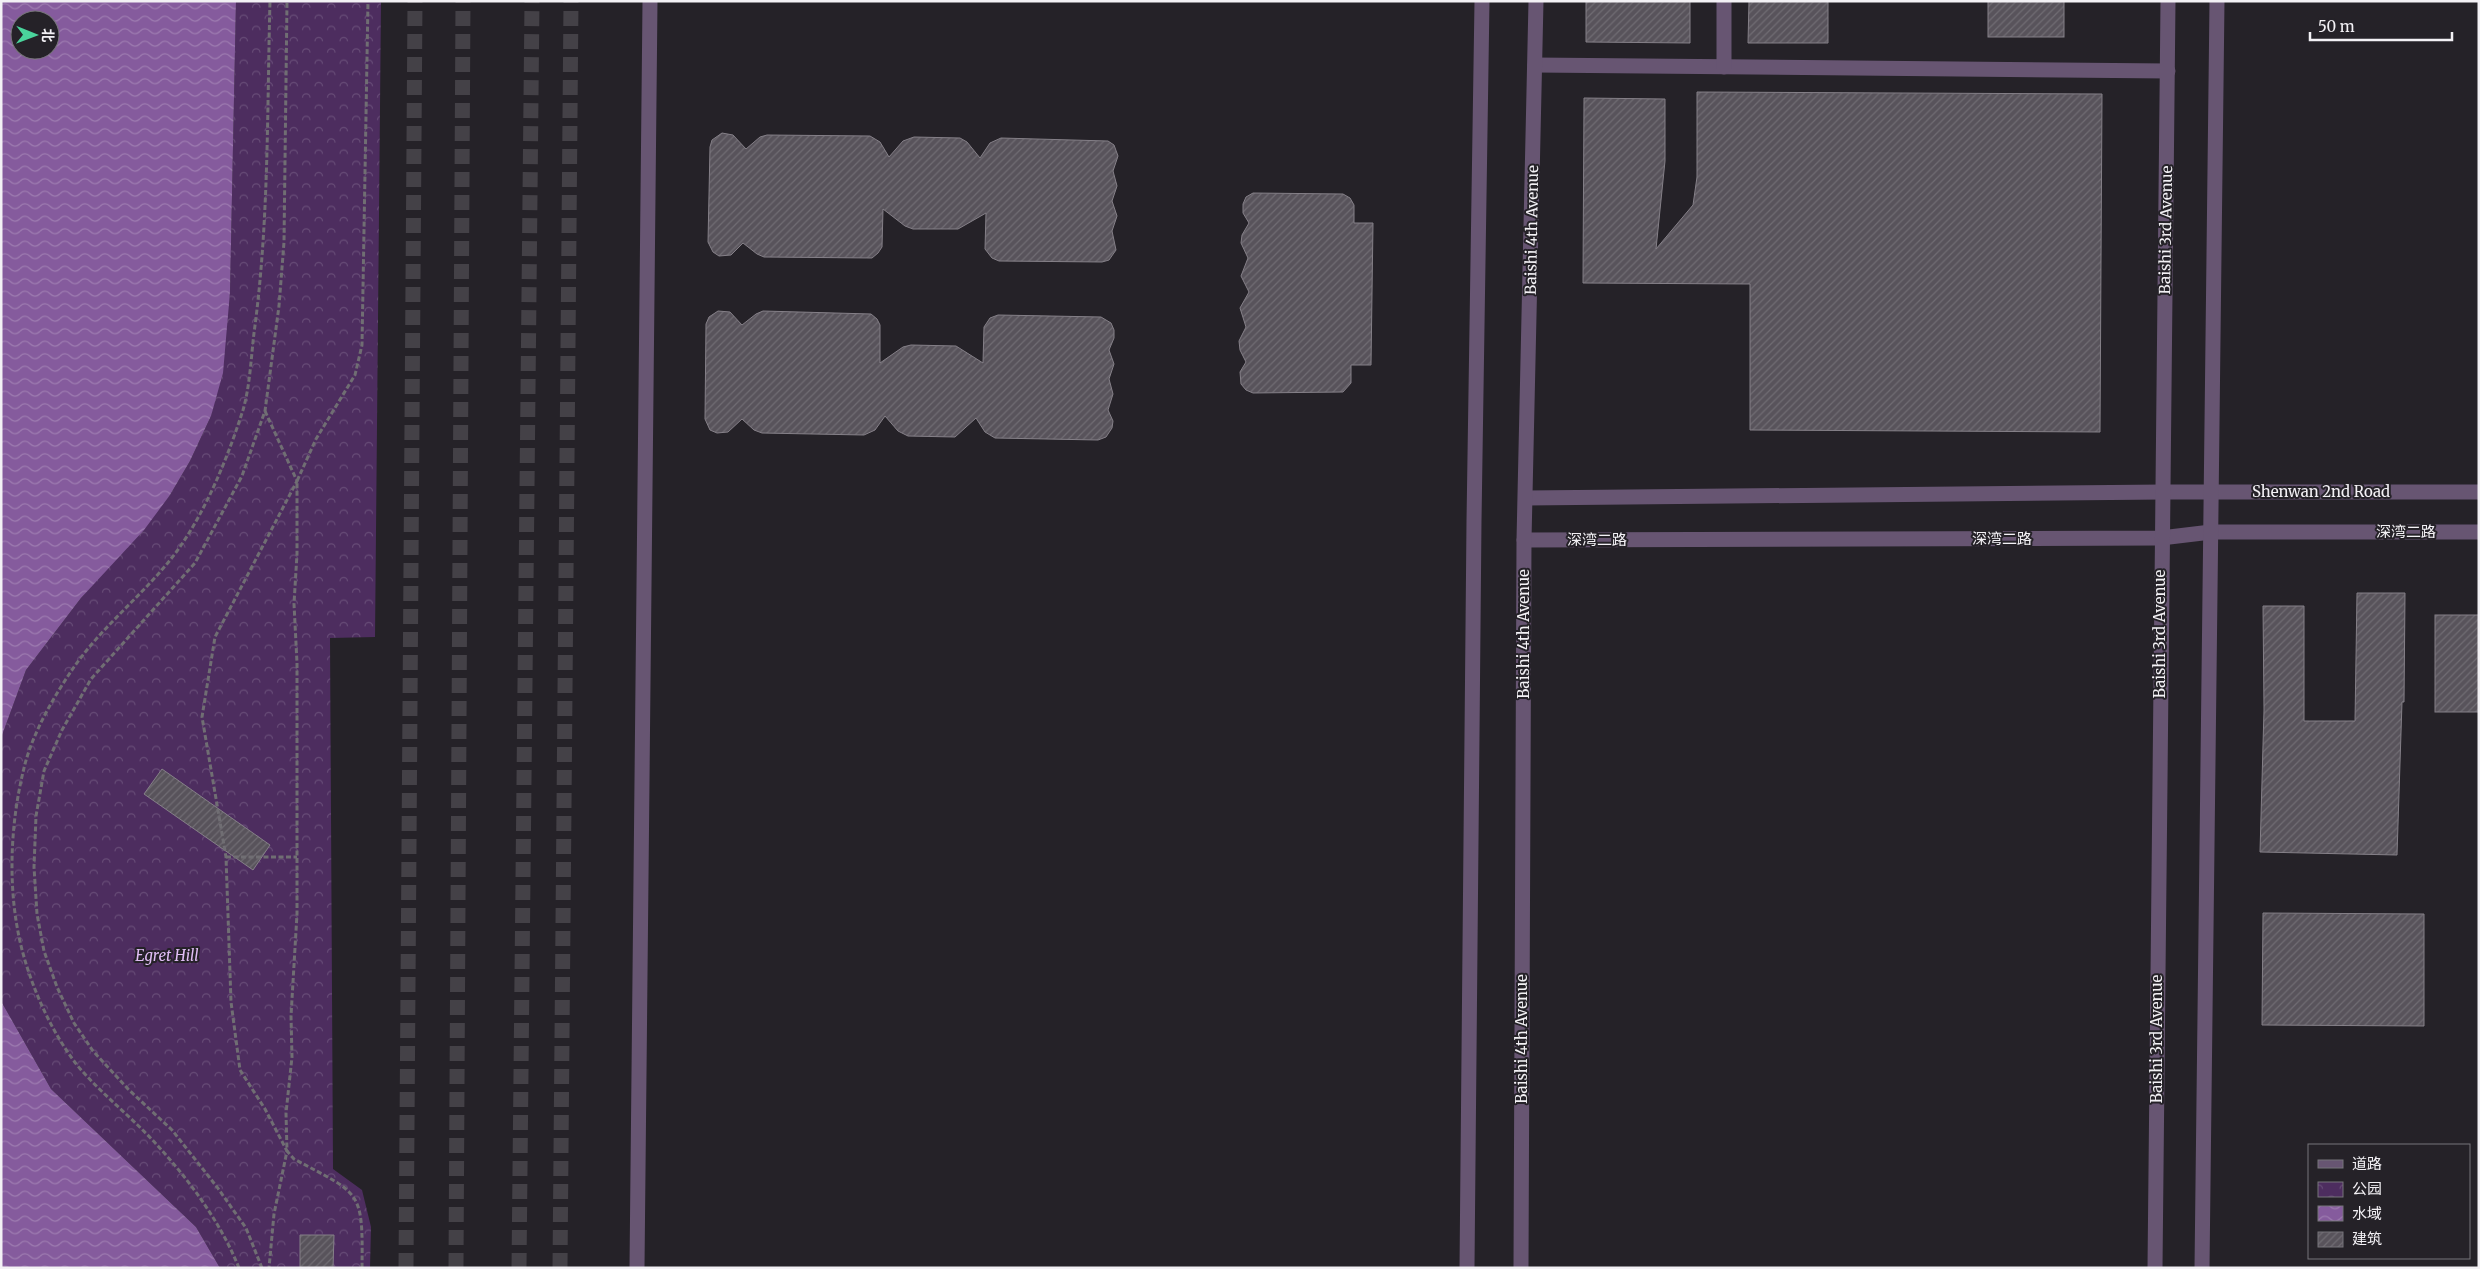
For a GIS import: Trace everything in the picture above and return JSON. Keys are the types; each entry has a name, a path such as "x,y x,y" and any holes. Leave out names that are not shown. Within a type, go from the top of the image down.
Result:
{"street":[{"path":"637,1268 650,1"},
{"path":"1467,1268 1474,521 1482,1"},
{"name":"Baishi 4th Avenue","path":"1521,1268 1524,540 1536,1"},
{"path":"1724,1 1724,67"},
{"name":"Baishi 3rd Avenue","path":"2155,1268 2168,1"},
{"path":"2202,1268 2217,1"},
{"path":"1535,65 2168,71"},
{"path":"1526,498 2163,492"},
{"name":"Shenwan 2nd Road","path":"2163,492 2479,492"},
{"name":"深湾二路","path":"1524,540 2161,538 2211,532 2479,532"}],"path":[{"path":"239,1268 227,1238 200,1199 156,1144 113,1103 77,1064 56,1034 38,995 24,956 16,916 12,868 15,814 24,765 43,720 74,666 178,550 222,467 244,406 258,304 263,241 270,1"},
{"path":"262,1268 246,1228 217,1187 172,1130 128,1089 93,1051 74,1024 57,987 44,951 37,914 34,868 36,816 44,771 62,730 91,679 195,562 242,476 264,411 279,306 284,242 286,1"},
{"path":"362,1268 361,1211 356,1198 348,1189 294,1159 286,1152 265,1109 240,1070 231,1002 226,857 202,716 215,637 297,481 316,439 355,375 362,345 368,1"},
{"path":"264,411 297,481 297,554 294,604 297,663 297,914 290,1016 292,1056 286,1113 286,1152 274,1214 269,1268"},
{"path":"226,857 297,857"}],"green space":[{"name":"Egret Hill","path":"236,1 381,1 375,637 330,638 333,1169 362,1190 371,1227 370,1268 220,1268 196,1227 51,1089 1,1001 1,738 26,670 81,598 170,495 190,461 211,416 230,292"}],"water":[{"path":"1,1 236,1 230,292 223,373 211,416 190,461 170,495 144,530 81,598 26,670 1,738"},
{"path":"1,1001 51,1089 196,1227 220,1268 1,1268"}],"building":[{"path":"1586,1 1690,1 1690,43 1586,42"},
{"path":"1749,1 1828,1 1828,43 1748,43"},
{"path":"1988,1 2064,1 2064,37 1988,37"},
{"path":"1697,92 2102,94 2100,432 1750,430 1750,284 1583,283 1584,98 1665,99 1665,161 1656,249 1693,205 1697,177"},
{"path":"722,133 733,135 746,149 760,137 767,135 870,136 880,142 889,157 903,141 914,137 960,138 967,142 980,158 990,143 1001,138 1108,141 1114,145 1118,156 1113,171 1117,186 1112,201 1117,216 1112,231 1116,250 1109,260 1102,262 999,261 992,258 985,249 986,213 958,229 913,229 905,226 883,209 882,247 872,258 764,257 743,243 731,255 719,256 713,252 708,242 710,147 712,140"},
{"path":"1253,193 1343,194 1350,198 1354,205 1354,223 1373,223 1371,365 1351,365 1351,383 1343,392 1253,393 1246,390 1241,384 1240,372 1246,362 1240,350 1239,341 1246,327 1240,308 1249,292 1241,276 1248,258 1241,243 1242,235 1249,223 1243,213 1243,204 1246,197"},
{"path":"718,311 730,312 742,325 763,311 871,314 880,325 880,363 903,347 911,345 956,346 983,363 984,327 990,318 998,315 1101,317 1111,323 1114,330 1114,338 1109,350 1114,364 1109,379 1113,394 1108,410 1113,421 1112,428 1106,437 1098,440 995,438 985,432 976,418 955,437 908,436 898,431 885,416 875,430 864,435 762,433 754,430 742,419 728,432 717,433 710,430 705,419 706,324 709,317"},
{"path":"2357,593 2405,593 2404,702 2402,702 2397,855 2260,852 2264,710 2263,606 2304,606 2304,721 2355,721"},
{"path":"2435,615 2479,615 2479,712 2435,712"},
{"path":"162,769 270,845 253,870 144,794"},
{"path":"2263,913 2424,914 2424,1026 2262,1025"},
{"path":"300,1235 334,1235 333,1268 300,1268"}],"tunnel":[{"path":"406,1268 415,1"},
{"path":"456,1268 463,1"},
{"path":"519,1268 532,1"},
{"path":"560,1268 571,1"}]}
